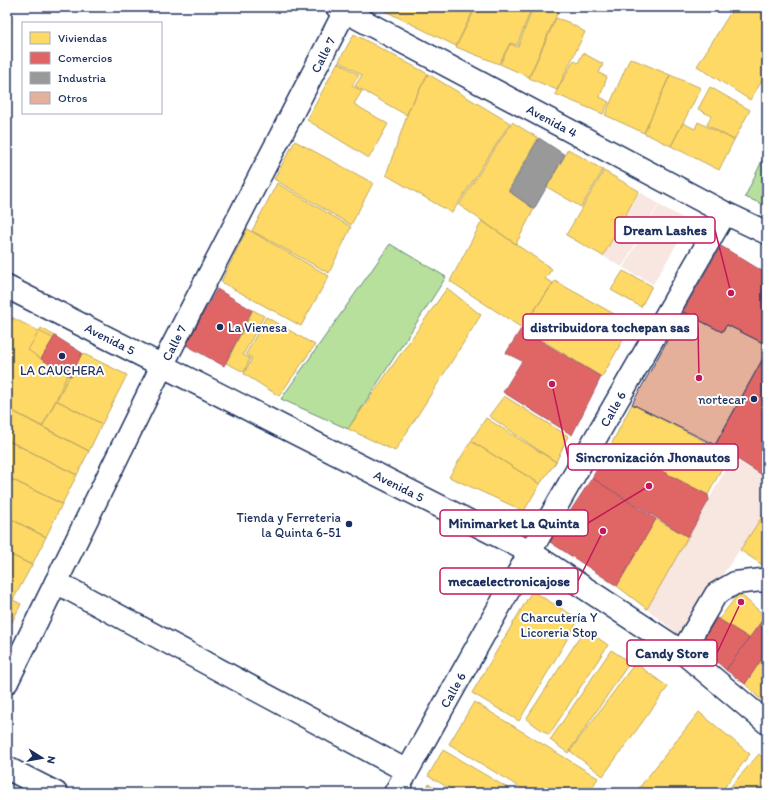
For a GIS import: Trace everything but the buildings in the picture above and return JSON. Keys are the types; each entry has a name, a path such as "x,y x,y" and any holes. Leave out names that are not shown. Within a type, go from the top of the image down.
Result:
{"street":[{"name":"Avenida 4","path":"343,8 726,213 767,233"},
{"name":"Calle 7","path":"7,682 162,366 343,8"},
{"name":"Calle 6","path":"395,793 530,552 726,213"},
{"name":"Avenida 5","path":"7,287 530,552 682,652 767,723"},
{"path":"682,652 716,594 735,583 762,580 767,582"},
{"path":"56,582 407,771"},
{"path":"7,768 56,793"}],"shaded area":[{"path":"640,192 659,204 622,267 603,256"},
{"path":"659,205 690,222 653,284 623,268"},
{"path":"732,458 767,479 767,509 681,637 647,609"}],"green space":[{"path":"767,150 767,206 745,197"},
{"path":"390,244 446,277 348,429 281,399"}],"place":[{"name":"Dream Lashes","path":"731,293"},
{"name":"La Vienesa","path":"220,327"},
{"name":"LA CAUCHERA","path":"62,356"},
{"name":"distribuidora tochepan sas","path":"699,378"},
{"name":"Sincronización Jhonautos","path":"552,384"},
{"name":"nortecar","path":"754,399"},
{"name":"Minimarket La Quinta","path":"649,486"},
{"name":"Tienda y Ferreteria la Quinta 6-51","path":"349,524"},
{"name":"mecaelectronicajose","path":"603,531"},
{"name":"Candy Store","path":"741,602"},
{"name":"Charcutería Y Licoreria Stop","path":"559,603"}]}
